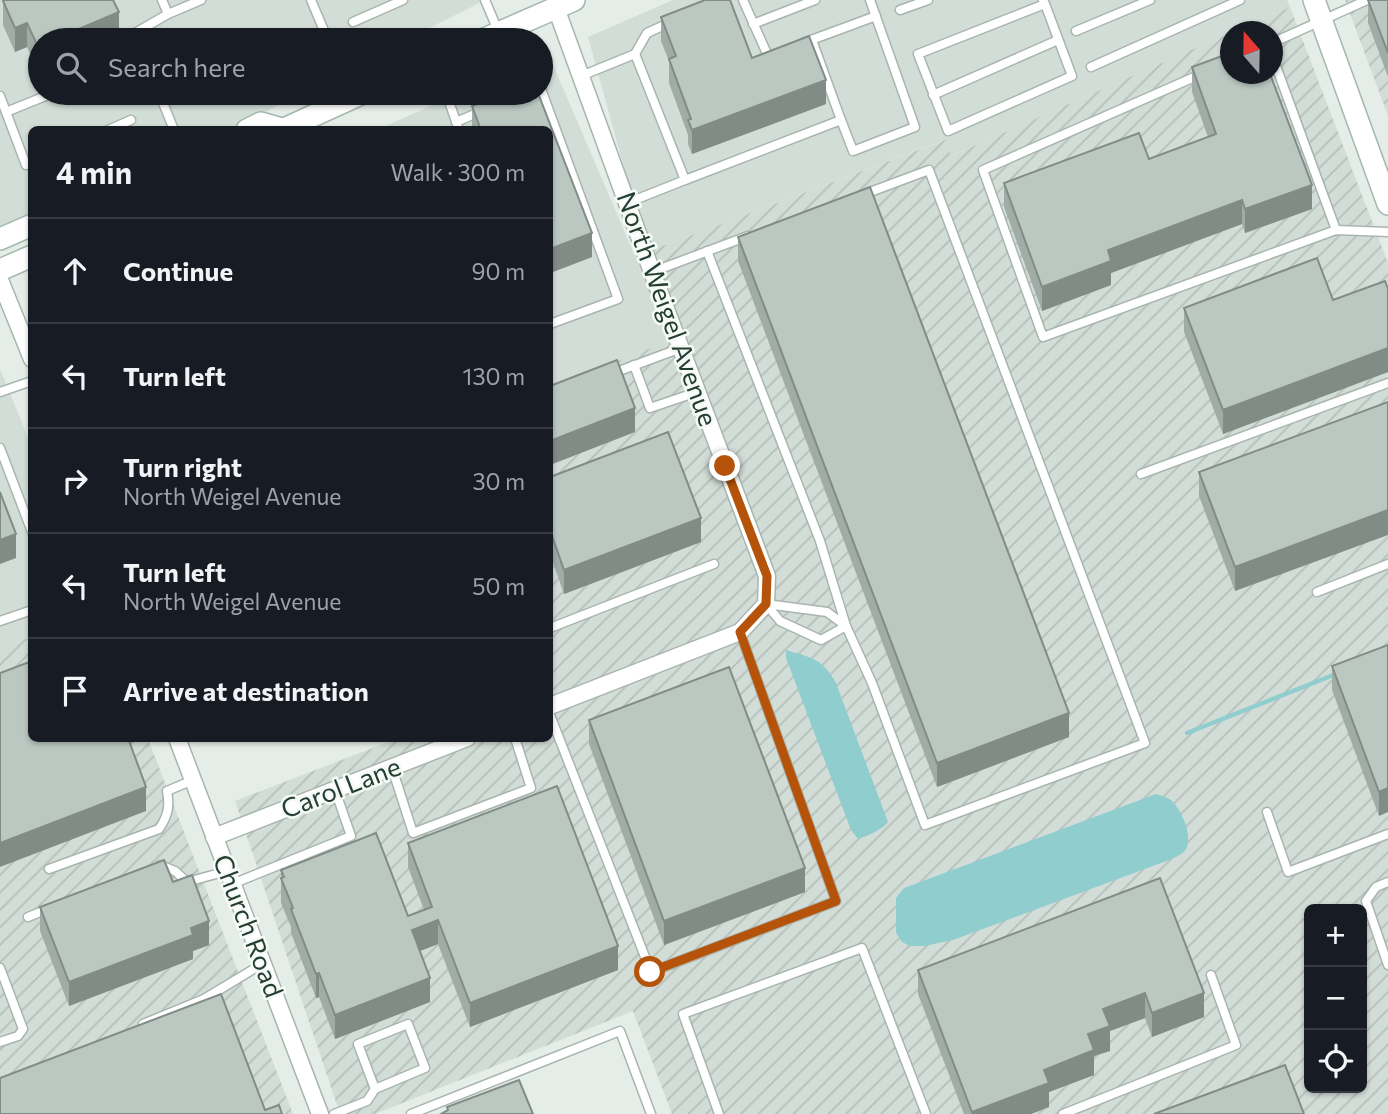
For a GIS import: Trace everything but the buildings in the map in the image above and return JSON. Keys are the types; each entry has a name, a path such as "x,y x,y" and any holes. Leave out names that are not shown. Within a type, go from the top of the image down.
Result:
{"main road":[{"path":"1314,0 1388,202"},
{"path":"519,28 565,4"},
{"path":"288,126 332,105"},
{"path":"255,126 261,123 272,126"},
{"path":"0,239 28,227"},
{"path":"0,270 28,258"}],"street":[{"name":"North Weigel Avenue","path":"565,4 581,76 767,576 764,607"},
{"path":"0,280 28,349"},
{"path":"553,705 740,632 764,607"},
{"name":"Church Road","path":"179,742 320,1114"},
{"name":"Carol Lane","path":"214,837 457,742"}],"lane":[{"path":"162,0 168,14"},
{"path":"144,28 201,0"},
{"path":"311,0 323,28"},
{"path":"353,22 384,4 402,0"},
{"path":"485,0 501,28"},
{"path":"743,0 768,56 779,52"},
{"path":"753,24 815,0"},
{"path":"813,40 853,151 915,127 870,0"},
{"path":"900,10 929,0"},
{"path":"1076,31 1150,0"},
{"path":"1091,67 1240,0"},
{"path":"1283,38 1367,0"},
{"path":"1044,2 1072,76 948,131 918,54 1044,2"},
{"path":"790,48 876,16"},
{"path":"581,76 635,54 647,33 672,22"},
{"path":"933,95 1058,40"},
{"path":"635,54 685,180"},
{"path":"1206,72 983,170 1043,337 1336,230 1388,232"},
{"path":"1283,84 1336,230"},
{"path":"0,96 26,165 28,164"},
{"path":"6,112 28,103"},
{"path":"164,105 172,126"},
{"path":"450,105 457,126 490,107"},
{"path":"547,105 618,299 553,323"},
{"path":"117,126 131,120"},
{"path":"627,203 841,120"},
{"path":"707,251 820,541 846,626 872,683 925,825 1145,743 929,170 854,197"},
{"path":"652,272 755,234"},
{"path":"598,379 681,348"},
{"path":"634,365 650,408 697,391"},
{"path":"0,392 28,382"},
{"path":"1142,474 1388,383"},
{"path":"0,448 28,522"},
{"path":"553,627 714,564"},
{"path":"1317,592 1388,564"},
{"path":"764,607 827,612 846,626"},
{"path":"764,607 780,621 821,640 846,626"},
{"path":"0,621 28,611"},
{"path":"553,723 650,972 836,901 740,632"},
{"path":"392,768 413,833 531,788 516,742"},
{"path":"49,869 159,829 166,820 170,804 167,791 193,780"},
{"path":"148,869 160,865 175,871 187,882 229,878 351,836 335,790"},
{"path":"1268,812 1288,872 1388,834"},
{"path":"1388,882 1376,887 1366,901 1388,965"},
{"path":"28,917 64,902"},
{"path":"719,1114 683,1014 862,948 926,1114"},
{"path":"127,1030 204,999 262,964"},
{"path":"0,968 23,1029 18,1036 0,1042"},
{"path":"1063,1114 1236,1045 1211,975"},
{"path":"334,1114 367,1101 375,1089 425,1068 408,1024 358,1044 375,1089"},
{"path":"411,1114 620,1031 651,1114"}],"shaded area":[{"path":"0,0 485,0 430,28 28,28 28,105 279,105 238,126 28,126 28,234 0,248"},
{"path":"673,0 1287,0 1290,7 1258,21 1220,21 1220,38 951,156 944,140 647,252 588,37"},
{"path":"1345,0 1388,0 1388,116"},
{"path":"1290,7 1388,263 1388,1114 672,1114 633,1011 375,1114 340,1114 235,801 388,742 553,742 553,386 679,337 647,252 945,140 951,156 1220,37 1220,84 1283,84 1283,21 1257,21"},
{"path":"553,65 671,340 553,386 553,126 386,126 432,105 553,105"},
{"path":"0,369 28,437 28,638 0,649"},
{"path":"28,638 28,742 149,742 293,1114 0,1114 0,649"}],"water":[{"path":"786,650 816,660 826,668 836,683 888,822 870,834 858,839 851,830 786,658"},
{"path":"1156,794 1171,800 1186,825 1187,846 1184,852 1177,856 953,940 910,946 902,942 896,933 896,898 904,888"}],"waterway":[{"path":"1187,733 1336,674"}],"route":[{"path":"650,972 836,901 740,632 766,604 767,576 725,466"}]}
